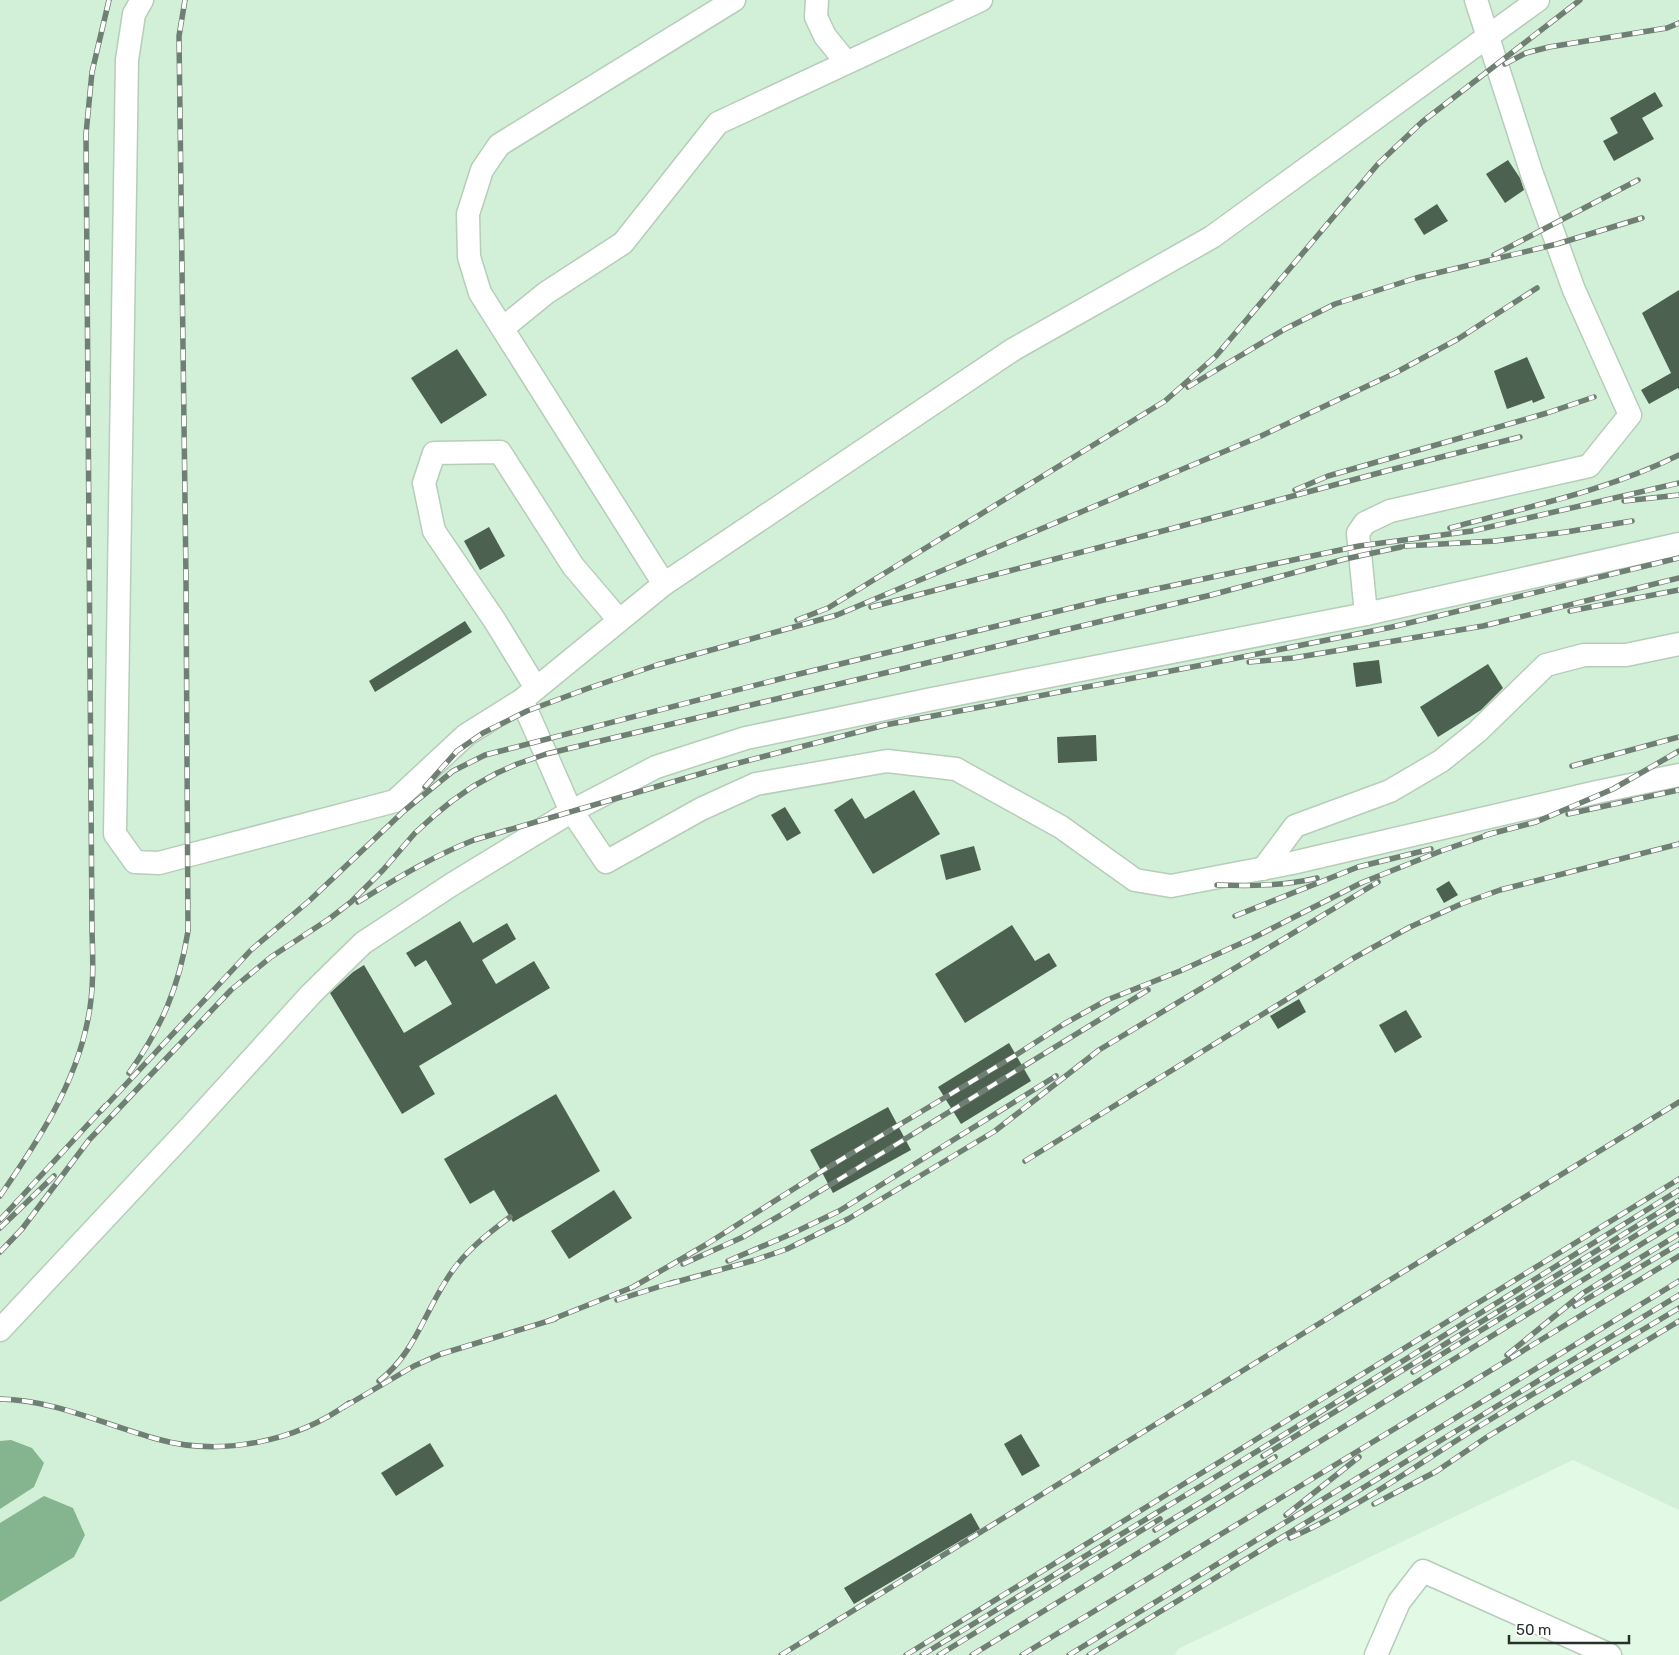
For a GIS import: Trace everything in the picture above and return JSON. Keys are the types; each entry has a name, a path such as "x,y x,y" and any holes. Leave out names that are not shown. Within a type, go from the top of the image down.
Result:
{"street":[{"path":"142,0 134,14 127,60 114,834 135,862 159,863 395,801 466,735 529,694 664,584 1014,349 1212,237 1538,0"},
{"path":"664,584 480,293 469,257 468,214 482,170 499,145 734,0"},
{"path":"817,0 816,17 825,36 846,62"},
{"path":"503,328 546,293 623,243 718,123 981,0"},
{"path":"1366,614 1358,533 1365,523 1390,511 1589,466 1630,415 1574,290 1532,174 1476,0"},
{"path":"619,620 573,566 500,452 434,453 424,483 434,531 495,621 529,694 572,811 606,862 702,809 756,784 887,761 956,768 1061,827 1135,880 1171,886 1292,863 1596,792 1679,775"},
{"path":"0,1330 171,1148 311,994 363,943 451,885 572,811 656,767 746,738 941,697 1366,614 1679,544"},
{"path":"1263,869 1296,826 1390,791 1441,761 1476,732 1546,665 1584,655 1626,655 1679,644"},
{"path":"1376,1655 1400,1602 1423,1571 1610,1655"}],"shaded area":[{"path":"0,0 1679,0 1679,1510 1573,1460 1178,1649 1175,1655 0,1655"},
{"path":"11,1440 32,1448 44,1463 34,1487 0,1509 0,1441"},
{"path":"44,1496 73,1508 85,1535 74,1557 0,1602 0,1523"}],"building":[{"path":"1655,92 1663,106 1642,118 1654,139 1614,161 1603,141 1618,133 1610,118"},
{"path":"1508,160 1520,178 1524,190 1505,203 1486,174"},
{"path":"1437,204 1448,221 1424,235 1414,219"},
{"path":"1679,290 1679,390 1678,388 1649,404 1641,390 1671,373 1642,313"},
{"path":"457,349 487,395 441,424 411,378"},
{"path":"1527,357 1545,398 1533,403 1532,400 1507,409 1494,371"},
{"path":"489,527 505,556 480,570 464,541"},
{"path":"465,621 472,632 375,692 369,681"},
{"path":"1379,660 1382,683 1356,687 1353,663"},
{"path":"1488,664 1503,688 1481,710 1438,737 1420,707"},
{"path":"1096,735 1097,761 1058,763 1057,737"},
{"path":"914,790 940,834 873,874 834,810 852,798 865,819"},
{"path":"785,807 801,833 787,841 771,815"},
{"path":"974,846 981,870 946,880 940,855"},
{"path":"1449,881 1458,895 1444,903 1436,889"},
{"path":"460,921 473,943 507,923 516,939 482,960 496,984 534,961 550,988 419,1066 435,1094 402,1114 330,993 353,972 364,965 404,1033 452,1004 426,960 415,967 406,953"},
{"path":"1012,925 1035,961 1049,953 1057,966 965,1023 935,974"},
{"path":"1299,999 1306,1012 1278,1029 1270,1016"},
{"path":"1406,1010 1422,1037 1395,1053 1379,1025"},
{"path":"1009,1043 1031,1081 961,1124 938,1087"},
{"path":"556,1094 600,1171 513,1222 494,1190 470,1204 444,1159"},
{"path":"888,1107 911,1150 833,1193 810,1150"},
{"path":"614,1190 632,1218 569,1259 551,1231"},
{"path":"1021,1434 1040,1466 1022,1476 1004,1444"},
{"path":"430,1443 444,1466 396,1496 381,1473"},
{"path":"971,1513 980,1529 854,1604 844,1588"}],"railway":[{"path":"0,1196 28,1155 64,1090 82,1044 91,997 93,964 86,134 92,72 109,0"},
{"path":"129,1073 151,1039 168,1006 180,970 188,931 186,578 179,36 185,0"},
{"path":"797,620 828,608 1165,401 1216,356 1378,164 1422,122 1580,0"},
{"path":"1505,64 1526,53 1549,47 1667,28 1679,23"},
{"path":"1494,255 1638,180"},
{"path":"1188,387 1285,329 1335,304 1416,278 1557,244 1642,218"},
{"path":"425,787 457,751 483,733 527,711 657,665 837,615 1261,436 1395,373 1458,339 1537,288"},
{"path":"1295,490 1328,476 1547,413 1594,397"},
{"path":"871,607 1520,437"},
{"path":"1450,528 1624,479 1679,455"},
{"path":"101,1111 251,950 309,901 404,811 453,771 485,755 799,674 1104,600 1359,546 1472,531 1679,483"},
{"path":"1624,501 1679,495"},
{"path":"1405,546 1495,541 1632,521"},
{"path":"0,1252 22,1229 89,1140 231,990 271,957 329,919 351,902 383,870 415,833 436,814 472,787 497,773 546,754 1211,595 1345,559 1401,547"},
{"path":"358,902 429,861 474,840 727,766 885,725 1392,627 1679,558"},
{"path":"1249,662 1293,658 1483,626 1679,578"},
{"path":"1570,611 1679,590"},
{"path":"1572,766 1679,737"},
{"path":"1486,835 1536,822 1613,789 1679,751"},
{"path":"1568,814 1679,790"},
{"path":"548,1321 633,1287 707,1244 822,1171 1016,1055 1064,1024 1107,1000 1180,971 1255,937 1361,883 1441,851 1493,833"},
{"path":"1025,1161 1352,959 1410,927 1461,904 1500,890 1679,844"},
{"path":"1235,916 1358,867 1431,849"},
{"path":"1217,885 1267,885 1317,878"},
{"path":"669,1284 787,1249 848,1219 995,1131 1099,1050 1378,882"},
{"path":"683,1264 743,1237 781,1215 1148,990"},
{"path":"728,1261 839,1211 1056,1076"},
{"path":"781,1655 1679,1102"},
{"path":"0,1220 105,1106"},
{"path":"0,1228 54,1176"},
{"path":"906,1655 1679,1179"},
{"path":"922,1655 1204,1484 1679,1190"},
{"path":"1263,1456 1679,1200"},
{"path":"1413,1372 1679,1209"},
{"path":"379,1381 401,1359 410,1346 439,1292 460,1261 510,1217"},
{"path":"972,1655 1679,1221"},
{"path":"1507,1355 1583,1293 1679,1234"},
{"path":"1575,1306 1679,1244"},
{"path":"1022,1655 1679,1256"},
{"path":"1069,1655 1679,1281"},
{"path":"617,1300 674,1282"},
{"path":"1089,1655 1679,1295"},
{"path":"1290,1538 1360,1502 1496,1416 1679,1308"},
{"path":"344,1407 414,1366 441,1354 555,1319"},
{"path":"1374,1504 1437,1471 1487,1437 1679,1321"},
{"path":"0,1399 20,1400 60,1408 157,1439 181,1444 206,1446 231,1446 282,1436 306,1428 349,1403"},
{"path":"1155,1530 1275,1457"},
{"path":"1286,1515 1359,1457"},
{"path":"939,1655 1160,1519"}]}
